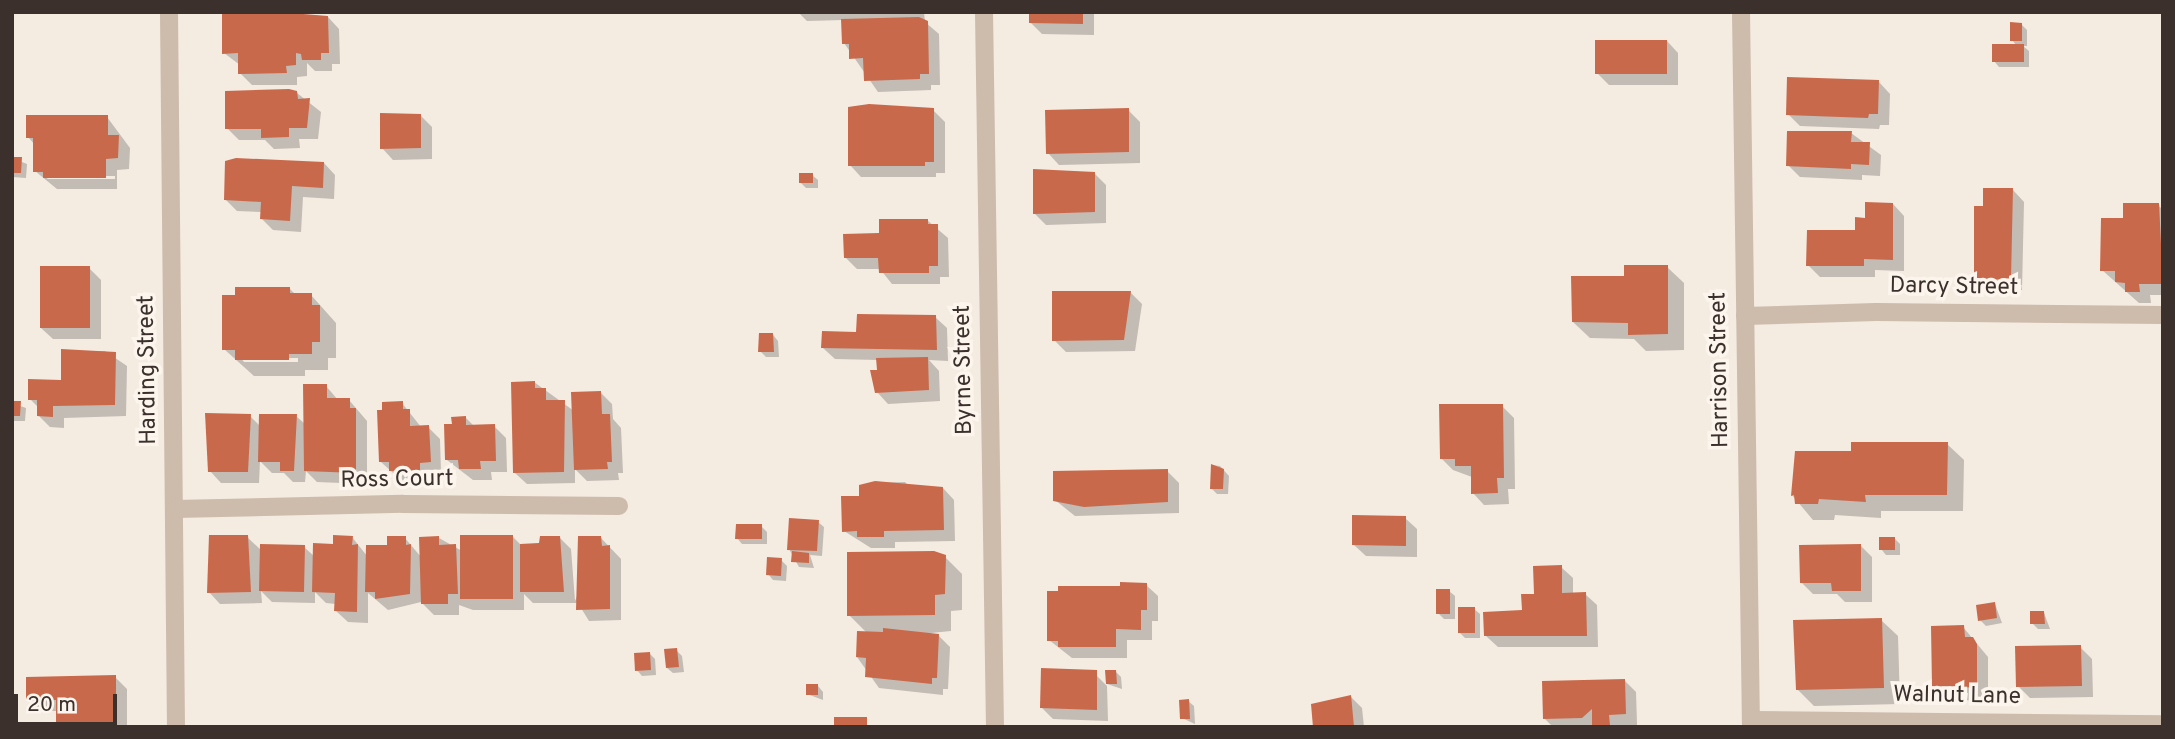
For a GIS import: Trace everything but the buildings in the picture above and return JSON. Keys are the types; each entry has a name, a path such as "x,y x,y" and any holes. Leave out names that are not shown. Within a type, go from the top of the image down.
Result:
{"street":[{"name":"Harding Street","path":"169,12 176,727"},
{"name":"Byrne Street","path":"984,12 995,727"},
{"name":"Harrison Street","path":"1741,12 1751,723"},
{"name":"Darcy Street","path":"1745,316 1875,312 2163,314"},
{"name":"Ross Court","path":"175,509 403,504 620,506"},
{"name":"Walnut Lane","path":"1751,723 2163,724"}]}
